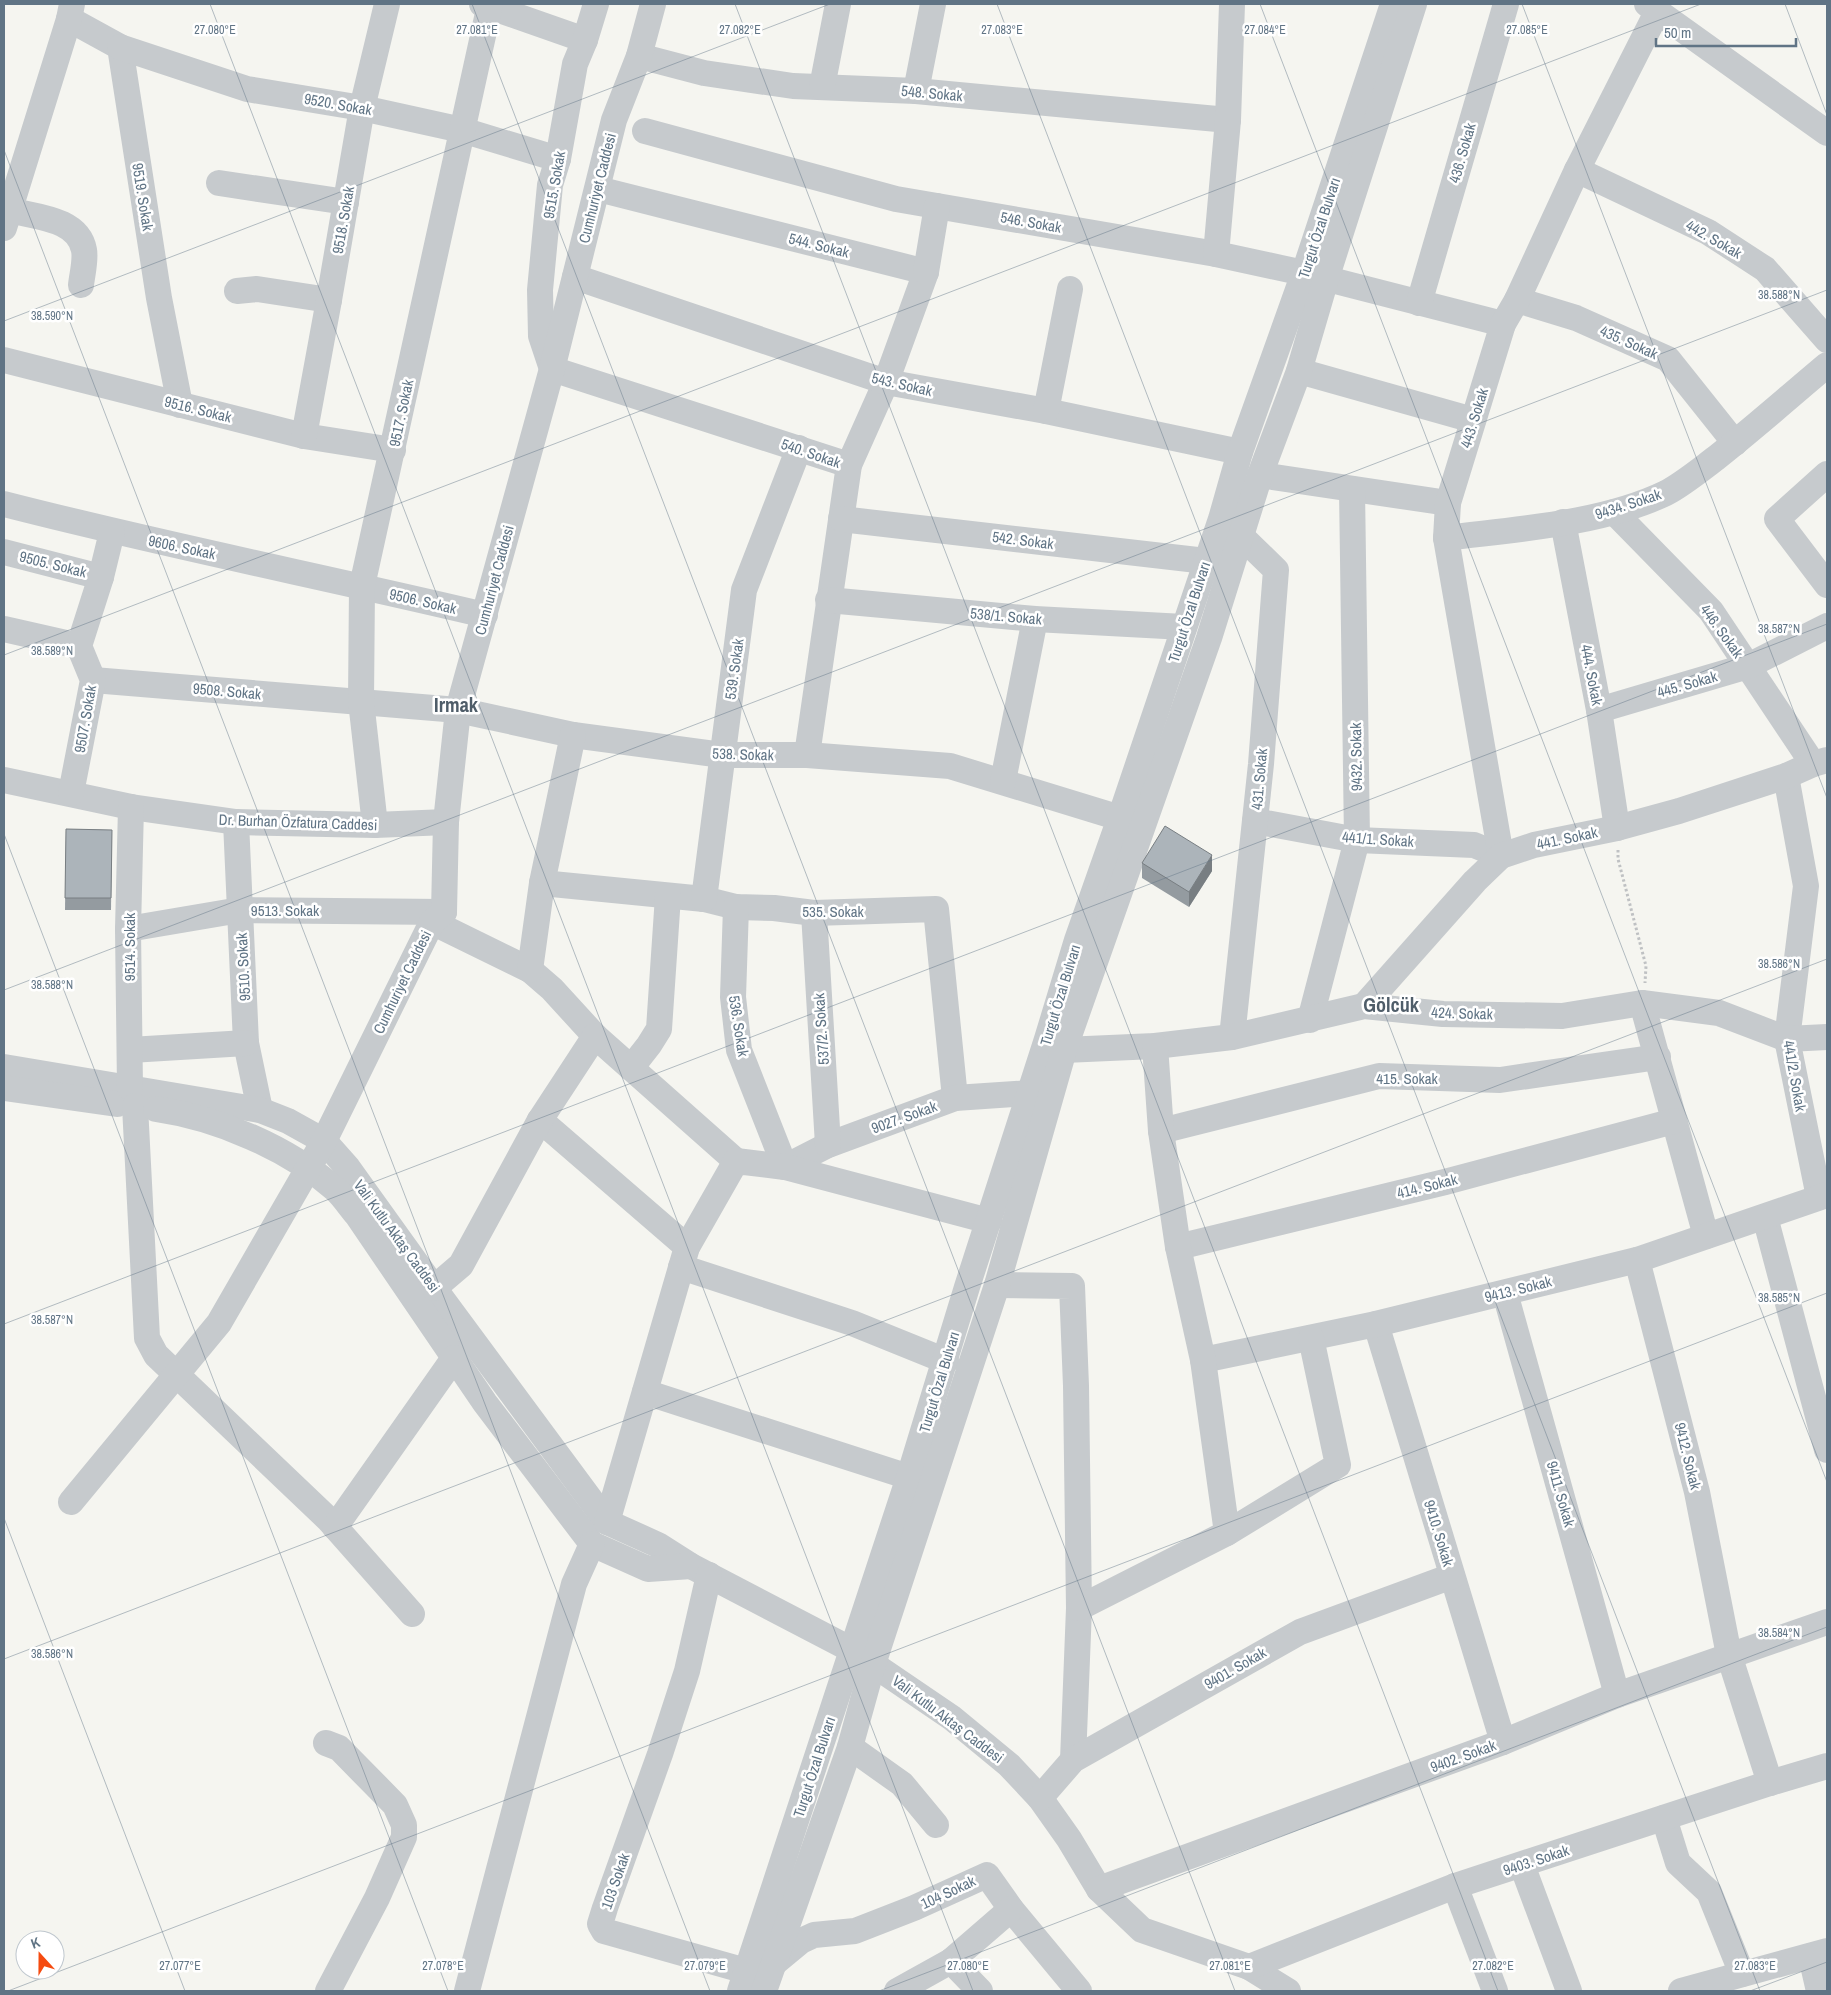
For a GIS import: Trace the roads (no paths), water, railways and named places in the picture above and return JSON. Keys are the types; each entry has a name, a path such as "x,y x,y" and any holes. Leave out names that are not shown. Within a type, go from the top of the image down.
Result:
{"street":[{"name":"9518. Sokak","path":"304,436 330,300 362,108 387,4"},
{"path":"487,4 585,40"},
{"name":"9517. Sokak","path":"375,825 361,702 362,586 462,130 487,4"},
{"name":"9515. Sokak","path":"552,370 541,336 540,290 550,185 558,159 575,64 585,40 596,4"},
{"name":"Cumhuriyet Caddesi","path":"71,1502 219,1323 324,1141 438,917 458,710 552,370 614,120 638,56 653,4"},
{"path":"822,87 838,4"},
{"path":"916,91 930,4"},
{"path":"1216,254 1228,120 1232,4"},
{"name":"Turgut Özal Bulvarı","path":"764,1991 850,1748 874,1664 997,1285 1064,1050 1209,638 1260,475 1299,371 1315,276 1393,4"},
{"name":"Turgut Özal Bulvarı","path":"743,1981 909,1477 1077,940 1184,627 1240,452 1315,276 1414,4"},
{"name":"436. Sokak","path":"1419,304 1506,4"},
{"path":"1652,8 1827,133"},
{"name":"443. Sokak","path":"1501,856 1446,538 1448,503 1503,324 1517,300 1652,8"},
{"path":"81,285 85,251 75,232 64,224 7,219 70,11 120,47"},
{"name":"9520. Sokak","path":"120,47 247,89 362,108 462,130 558,159"},
{"name":"9519. Sokak","path":"120,47 159,298 180,404"},
{"name":"548. Sokak","path":"638,56 704,73 793,86 916,91 1228,120"},
{"name":"546. Sokak","path":"645,131 896,199 1216,254 1315,276 1503,324"},
{"name":"442. Sokak","path":"1577,170 1708,232 1765,269 1827,340"},
{"path":"219,184 346,202"},
{"name":"544. Sokak","path":"598,189 926,272"},
{"path":"848,466 886,382 926,272 937,206"},
{"name":"543. Sokak","path":"574,277 886,382 1046,411 1240,452"},
{"path":"237,291 256,289 330,300"},
{"path":"1046,411 1070,289"},
{"name":"435. Sokak","path":"1517,300 1576,318 1668,359 1735,443"},
{"name":"9516. Sokak","path":"4,360 304,436 393,450"},
{"name":"9434. Sokak","path":"1446,538 1563,522 1614,512 1666,492 1702,469 1735,443 1827,365"},
{"name":"540. Sokak","path":"552,370 799,448 848,466 807,755"},
{"path":"1299,371 1473,420"},
{"name":"539. Sokak","path":"704,899 744,590 799,448"},
{"path":"1827,474 1777,519 1827,585"},
{"path":"1260,475 1448,503"},
{"name":"9432. Sokak","path":"1310,1020 1357,840 1352,489"},
{"name":"9606. Sokak","path":"4,504 112,532 362,586"},
{"name":"446. Sokak","path":"1614,512 1711,611 1748,666 1820,762"},
{"name":"542. Sokak","path":"841,519 1206,561"},
{"name":"444. Sokak","path":"1563,522 1599,710 1617,828"},
{"path":"4,628 79,646 102,577 112,532"},
{"name":"431. Sokak","path":"1232,1037 1255,821 1276,570 1240,535"},
{"name":"9505. Sokak","path":"4,552 102,577"},
{"name":"9506. Sokak","path":"362,586 485,615"},
{"name":"538/1. Sokak","path":"828,600 1035,619 1184,627"},
{"path":"1003,781 1035,619"},
{"name":"445. Sokak","path":"1599,710 1748,666 1827,626"},
{"name":"9507. Sokak","path":"71,793 93,680 79,646"},
{"name":"9508. Sokak","path":"93,680 361,702"},
{"name":"538. Sokak","path":"361,702 458,710 573,735 722,755 807,755 950,766 1120,818"},
{"path":"530,970 542,883 573,735"},
{"name":"441. Sokak","path":"1364,1006 1475,881 1501,856 1534,845 1617,828 1678,811 1786,776 1820,762"},
{"name":"441/2. Sokak","path":"1786,776 1806,886 1787,1039 1823,1196"},
{"name":"Dr. Burhan Özfatura Caddesi","path":"4,780 131,807 236,822 375,825 446,822"},
{"name":"9514. Sokak","path":"131,807 128,929 130,1050 147,1338 156,1354 335,1527 412,1614"},
{"name":"441/1. Sokak","path":"1255,821 1357,840 1474,845 1501,856"},
{"name":"9510. Sokak","path":"236,822 246,1043 260,1110"},
{"name":"535. Sokak","path":"542,883 704,899 736,907 774,908 814,913 936,909 955,1098"},
{"path":"631,1068 659,1029 668,896"},
{"name":"536. Sokak","path":"736,907 733,997 740,1050 785,1167"},
{"name":"9513. Sokak","path":"128,929 240,910 438,917"},
{"name":"537/2. Sokak","path":"814,913 828,1145"},
{"path":"438,917 530,970 552,990 594,1036 736,1162 785,1167 989,1221"},
{"path":"1642,1003 1706,1236"},
{"name":"424. Sokak","path":"1064,1050 1155,1046 1232,1037 1364,1006 1443,1014 1562,1016 1642,1003 1719,1013 1787,1039 1827,1037"},
{"path":"434,1288 461,1265 540,1120 594,1036"},
{"path":"130,1050 246,1043"},
{"path":"1155,1046 1160,1131 1178,1246 1203,1360 1226,1533"},
{"name":"415. Sokak","path":"1160,1131 1380,1076 1500,1080 1658,1057"},
{"name":"Vali Kutlu Aktaş Caddesi","path":"4,1067 133,1097 256,1138 308,1168 336,1190 357,1215 485,1403 592,1544 648,1569 700,1570"},
{"name":"Vali Kutlu Aktaş Caddesi","path":"4,1088 133,1097 260,1110 288,1121 324,1141 348,1168 607,1522 658,1545 700,1570 852,1650 874,1664 952,1718 1008,1765 1040,1798 1069,1839 1098,1889 1142,1930 1249,1966 1288,1991"},
{"name":"9027. Sokak","path":"785,1167 828,1145 955,1098 1030,1093"},
{"path":"540,1120 684,1257 946,1361"},
{"name":"414. Sokak","path":"1178,1246 1445,1182 1674,1121"},
{"path":"607,1522 684,1257 736,1162"},
{"name":"9413. Sokak","path":"1203,1360 1376,1324 1637,1260 1823,1196"},
{"path":"1765,1217 1827,1450"},
{"name":"9412. Sokak","path":"1637,1260 1697,1492 1729,1655 1770,1783"},
{"path":"997,1285 1072,1286 1076,1386 1079,1608 1073,1760"},
{"name":"9411. Sokak","path":"1504,1293 1617,1695"},
{"name":"9410. Sokak","path":"1376,1324 1503,1742"},
{"path":"1079,1608 1226,1533 1338,1465 1311,1338"},
{"path":"335,1527 454,1358"},
{"path":"645,1392 909,1477"},
{"path":"467,1991 574,1584 592,1544"},
{"name":"103 Sokak","path":"700,1570 687,1671 600,1924 604,1931 743,1981"},
{"name":"9401. Sokak","path":"1040,1798 1073,1760 1300,1632 1452,1576"},
{"name":"9402. Sokak","path":"1098,1889 1503,1742 1617,1695 1827,1622"},
{"path":"326,1743 339,1748 395,1805 404,1825 404,1838 377,1898 328,1991"},
{"path":"850,1748 902,1784 936,1825"},
{"name":"9403. Sokak","path":"1249,1966 1455,1886 1827,1766"},
{"path":"1664,1818 1678,1863 1708,1892 1742,1974"},
{"path":"1522,1865 1569,1991"},
{"name":"104 Sokak","path":"772,1965 801,1940 814,1936 855,1931 914,1908 987,1875 1011,1909 1079,1991"},
{"path":"1455,1886 1495,1991"},
{"path":"897,1991 950,1960 1011,1909"},
{"path":"1681,1991 1819,1953 1819,1991"},
{"path":"950,1960 980,1991"},
{"path":"743,1981 772,1965"}],"district":[{"name":"Irmak","path":"456,704"},
{"name":"Gölcük","path":"1391,1004"}]}
